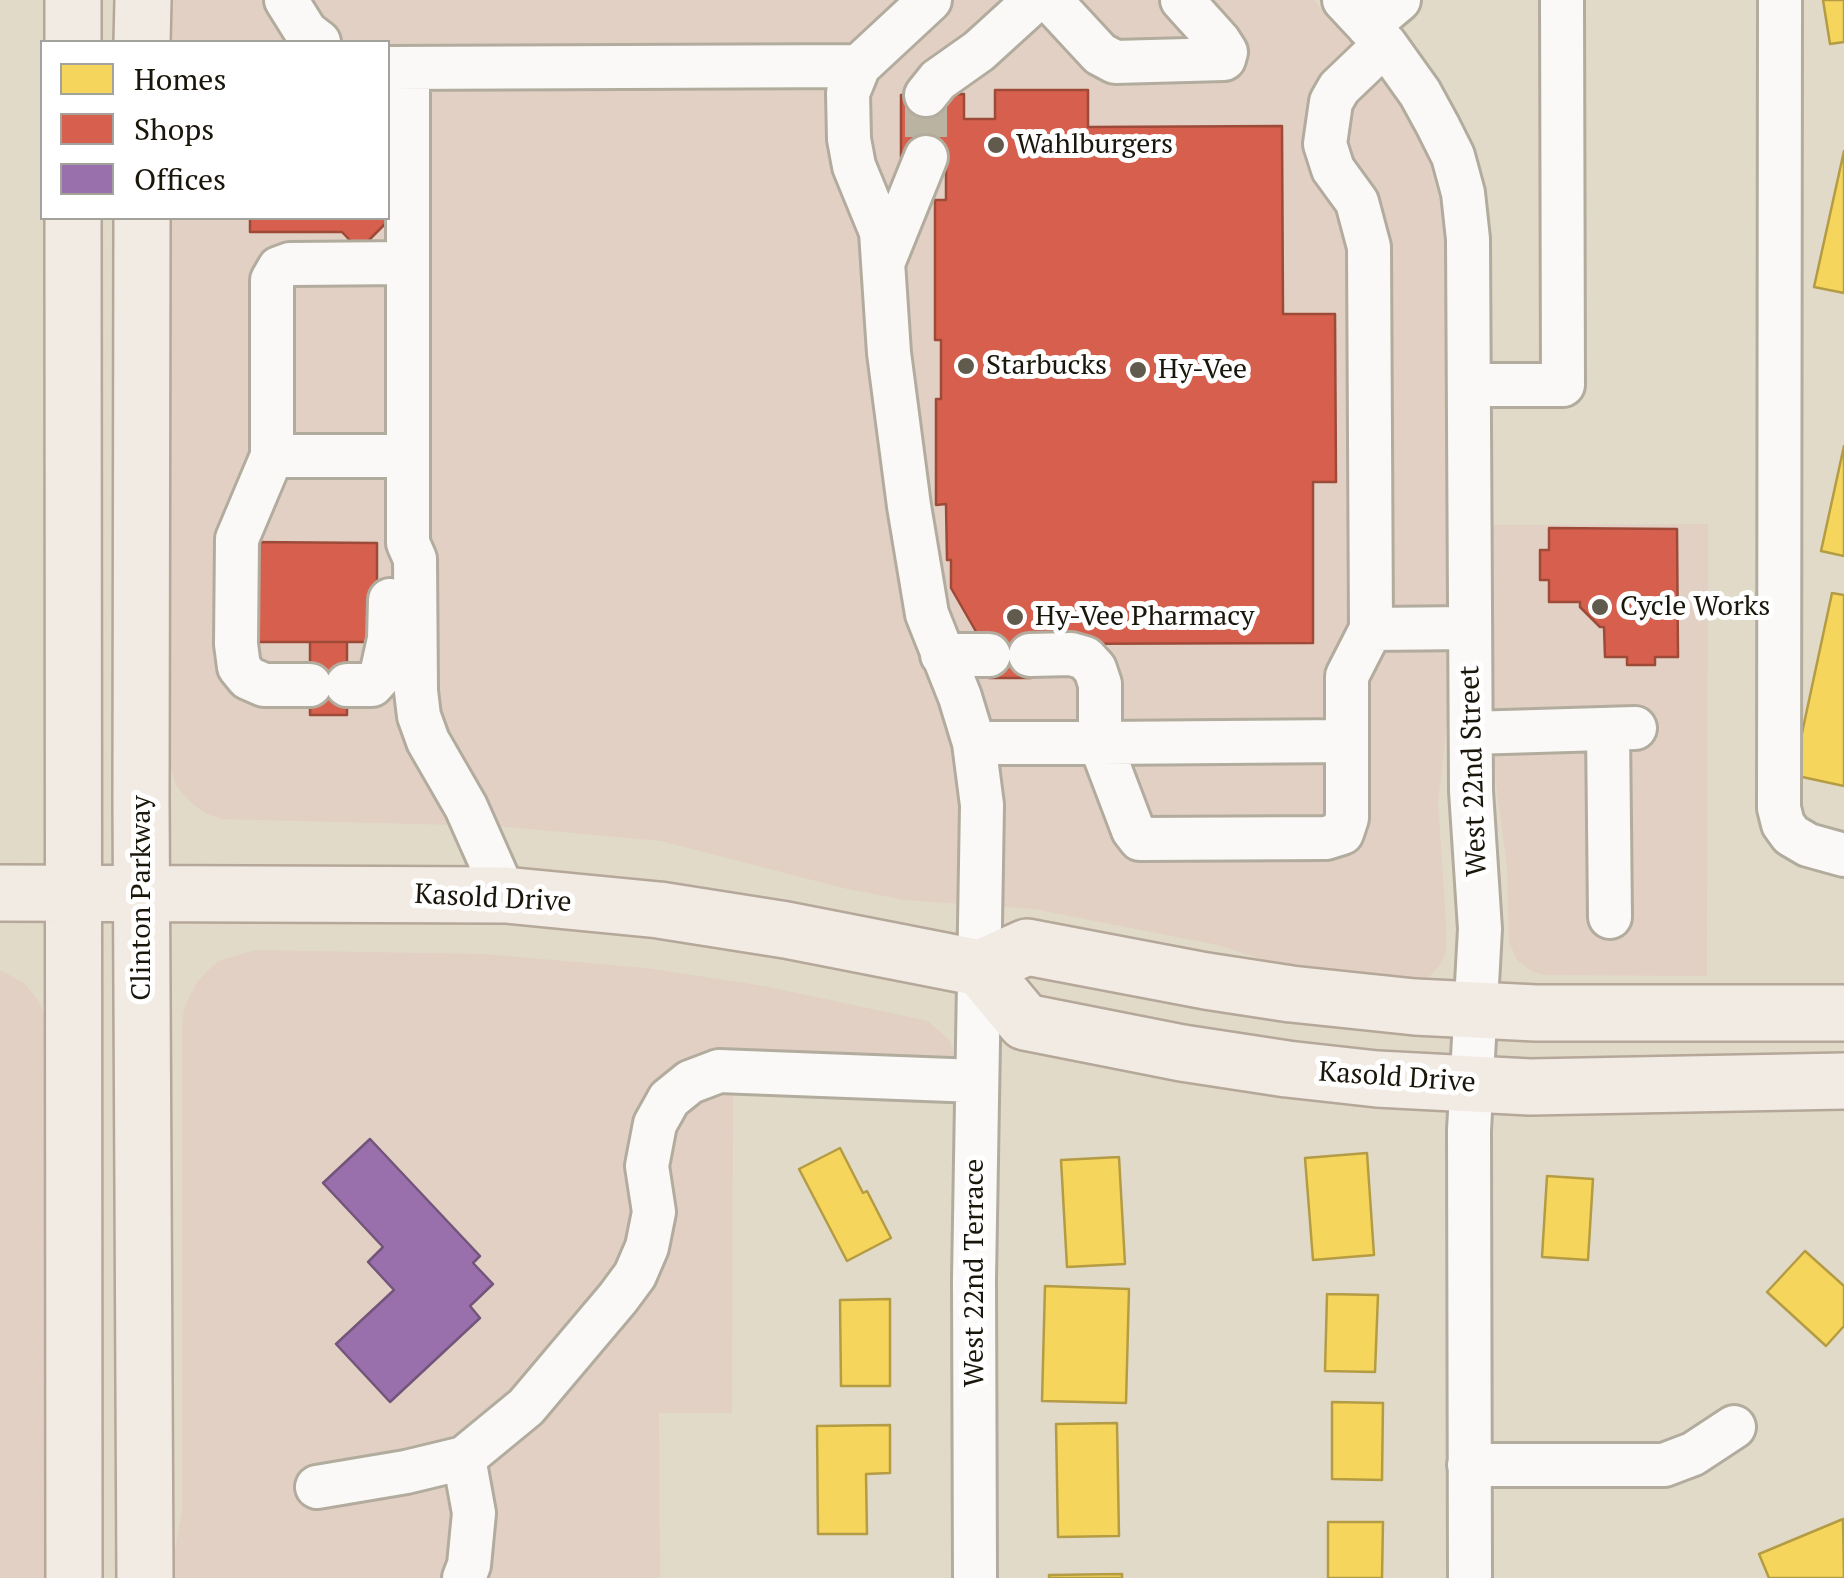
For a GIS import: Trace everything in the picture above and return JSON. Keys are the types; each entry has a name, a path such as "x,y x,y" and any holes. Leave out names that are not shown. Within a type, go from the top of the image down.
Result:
{"main road":[{"path":"73,0 73,40"},
{"path":"142,0 142,40"},
{"path":"73,220 74,1578"},
{"name":"Clinton Parkway","path":"142,220 145,1578"},
{"name":"Kasold Drive","path":"0,893 505,895 659,910 980,968 1025,1022 1287,1069 1377,1079 1530,1087 1844,1081"},
{"path":"980,968 1028,947 1206,981 1415,1007 1536,1012 1844,1014"}],"street":[{"path":"286,0 316,40"},
{"path":"926,95 938,80 978,51 1035,0"},
{"path":"1050,0 1100,54 1115,62 1224,59 1226,52 1219,41 1182,0"},
{"path":"1469,385 1563,384 1562,0"},
{"path":"1780,0 1779,808 1783,824 1792,835 1808,845 1844,855"},
{"path":"884,261 880,232 854,166 848,94 859,66 918,4"},
{"path":"942,655 1071,654 1084,658 1096,669 1100,684 1100,742 1133,830 1140,839 1326,838 1342,834 1347,818 1347,676 1372,629 1369,247 1357,202 1334,170 1325,144 1331,102 1374,18"},
{"name":"West 22nd Street","path":"1374,18 1453,156 1463,193 1468,239 1471,791 1480,929 1469,1130 1470,1578"},
{"path":"505,895 419,716 415,559 408,543 408,264 398,68 859,66"},
{"path":"884,261 926,157"},
{"name":"West 22nd Terrace","path":"884,261 889,354 927,614 974,742 982,805 976,1082 974,1578"},
{"path":"408,264 290,264 278,268 272,280 272,456 236,539 236,644 239,666 248,678 264,685 372,684 380,675 389,639 390,553 394,545 408,543"},
{"path":"272,456 408,456"},
{"path":"1372,629 1470,628"},
{"path":"1470,733 1622,728 1610,917"},
{"path":"974,742 1347,741"},
{"path":"316,1487 464,1458 526,1407 634,1275 647,1248 654,1212 647,1166 655,1124 668,1100 690,1082 719,1072 976,1082"},
{"path":"1469,1465 1664,1465 1693,1454 1734,1427"},
{"path":"464,1458 474,1513 469,1566 464,1578"}],"shaded area":[{"path":"165,0 1314,0 1409,117 1429,160 1445,222 1448,717 1438,802 1446,923 1446,951 1440,965 1422,981 1298,971 1218,945 1034,909 905,900 843,888 661,841 496,826 221,819 205,813 177,787 166,755 165,220 390,220 390,40 165,40"},
{"path":"1708,524 1707,976 1533,972 1517,960 1509,942 1507,866 1491,721 1489,525"},
{"path":"254,950 483,954 646,968 764,986 928,1021 949,1040 953,1051 953,1100 733,1090 732,1413 659,1413 660,1578 170,1578 182,1511 184,1008 196,984 219,961"},
{"path":"0,970 24,983 46,1017 53,1578 0,1578"}],"building: Homes":[{"path":"1823,0 1844,0 1844,42 1830,44"},
{"path":"1844,151 1844,293 1814,287"},
{"path":"1844,446 1844,556 1821,551"},
{"path":"1832,593 1844,595 1844,786 1793,775"},
{"path":"840,1148 891,1238 847,1261 799,1169"},
{"path":"1367,1153 1374,1255 1313,1260 1305,1158"},
{"path":"1119,1157 1125,1264 1067,1267 1061,1160"},
{"path":"1547,1176 1593,1179 1588,1260 1542,1257"},
{"path":"1805,1251 1844,1286 1844,1326 1826,1346 1767,1292"},
{"path":"1045,1286 1129,1289 1126,1403 1042,1401"},
{"path":"1327,1294 1378,1295 1375,1372 1325,1371"},
{"path":"890,1299 890,1386 841,1386 840,1300"},
{"path":"1332,1402 1383,1403 1382,1480 1332,1479"},
{"path":"1117,1423 1119,1536 1058,1537 1056,1424"},
{"path":"890,1425 890,1473 866,1474 867,1534 818,1534 817,1426"},
{"path":"1843,1519 1844,1578 1769,1578 1759,1554"},
{"path":"1328,1522 1383,1522 1382,1578 1328,1578"},
{"path":"1122,1574 1122,1578 1049,1578 1049,1575"}],"building: Shops":[{"name":"Hy-Vee","path":"995,90 1088,90 1088,127 1282,126 1283,314 1335,314 1336,482 1313,482 1313,643 1030,644 1031,678 989,678 989,642 982,642 951,588 946,504 936,505 936,399 941,399 941,340 935,340 935,200 946,200 946,157 901,157 901,95 964,94 964,119 995,119"},
{"path":"250,220 389,220 359,250 342,232 250,232"},
{"path":"1549,528 1677,529 1678,657 1655,657 1655,665 1627,665 1627,657 1605,657 1604,627 1580,607 1580,602 1549,602 1549,580 1540,580 1540,550 1549,550"},
{"path":"250,542 377,543 377,642 250,642"},
{"path":"310,642 347,642 347,715 310,715"}],"building: Offices":[{"path":"370,1139 480,1256 473,1263 493,1284 470,1306 480,1318 390,1402 336,1344 394,1290 368,1262 383,1247 323,1183"}],"tunnel":[{"path":"926,95 926,157"}],"place":[{"name":"Wahlburgers","path":"996,145"},
{"name":"Starbucks","path":"966,366"},
{"name":"Hy-Vee","path":"1138,370"},
{"name":"Cycle Works","path":"1600,607"},
{"name":"Hy-Vee Pharmacy","path":"1015,617"}]}
